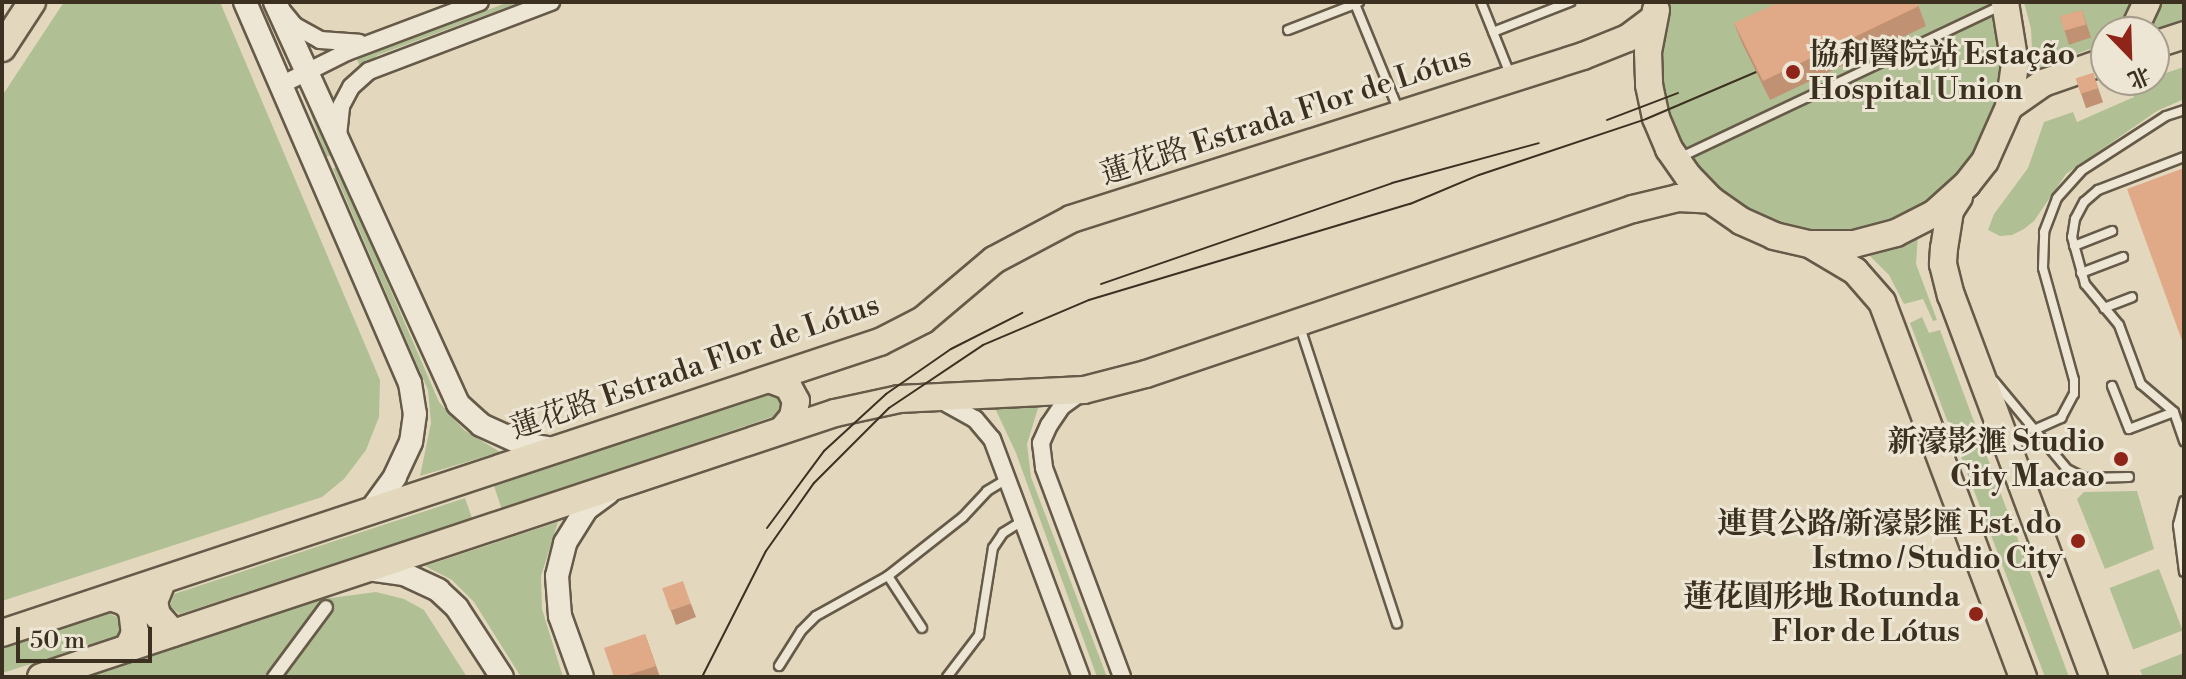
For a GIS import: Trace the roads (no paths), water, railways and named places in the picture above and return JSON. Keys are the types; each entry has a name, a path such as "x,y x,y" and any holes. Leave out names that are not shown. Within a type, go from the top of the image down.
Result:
{"main road":[{"path":"2,48 32,2"},
{"path":"245,2 414,400 411,442 395,477 372,509"},
{"path":"2005,3 2015,64 2009,107 2000,135 1950,211 1943,264 2094,677"},
{"path":"276,4 338,147 458,404 492,430 523,444 555,449"},
{"path":"1656,11 1648,52 1649,85 1656,118 1677,160 1711,200 1763,231 1810,244 1854,244 1896,233 1935,213 1967,184"},
{"name":"蓮花路 Estrada Flor de Lótus","path":"2,633 880,342 923,320 987,264 1071,219 1607,47 1656,11"},
{"path":"2009,107 2043,83 2090,66"},
{"path":"41,677 783,429 899,399 1084,390 1146,374 1633,209 1678,198 1711,200"},
{"path":"1810,244 1855,271 1882,302 2023,677"},
{"path":"772,380 788,386 796,401 793,417 783,429"},
{"path":"582,677 560,616 557,576 565,543 586,509 622,483"},
{"path":"364,568 404,574 438,590 457,608 502,677"},
{"path":"162,582 154,602 157,615 173,633"},
{"path":"113,598 125,602 132,610 135,633 128,648"}],"street":[{"path":"281,85 376,41 480,2"},
{"path":"338,147 337,126 341,106 351,87 369,71 551,2"},
{"path":"276,4 295,26 320,40 348,44 376,41"},
{"path":"1084,390 1062,406 1049,425 1041,443 1044,468 1122,677"},
{"path":"927,397 953,404 975,419 992,439 1081,677"},
{"path":"274,677 326,607"}],"lane":[{"path":"1481,2 1512,78"},
{"path":"1493,32 1547,6 1570,2"},
{"path":"1288,30 1357,3 1400,114"},
{"path":"1677,160 2005,3"},
{"path":"2034,430 2061,418 2074,394 2074,380 2043,268 2044,232 2057,198 2081,171 2166,116 2184,110"},
{"path":"2184,157 2098,190 2084,202 2075,219 2074,246 2081,273 2093,297 2119,325 2141,384 2174,412 2184,441"},
{"path":"2074,246 2112,231"},
{"path":"2081,273 2123,257"},
{"path":"2104,308 2132,297"},
{"path":"1299,322 1397,624"},
{"path":"1974,355 2067,469 2085,478 2129,477"},
{"path":"2112,386 2129,429 2174,412"},
{"path":"779,666 801,631 816,616 888,576 963,517 987,491 1007,479"},
{"path":"2184,501 2178,525 2184,572"},
{"path":"947,677 979,635 993,548 1003,533 1023,521"},
{"path":"888,576 922,628"}],"tram line":[{"path":"702,677 766,551 814,483 889,408 983,345 1089,300 1410,204 1479,175 1646,119 1777,63"},
{"path":"1607,120 1678,93"},
{"path":"1101,284 1392,183 1539,143"},
{"path":"767,528 824,451 886,394 951,349 1022,313"}],"place":[{"name":"協和醫院站 Estação Hospital Union","path":"1793,72"},
{"name":"新濠影滙 Studio City Macao","path":"2121,459"},
{"name":"連貫公路/新濠影匯 Est. do Istmo / Studio City","path":"2078,541"},
{"name":"蓮花圓形地 Rotunda Flor de Lótus","path":"1976,614"}]}
